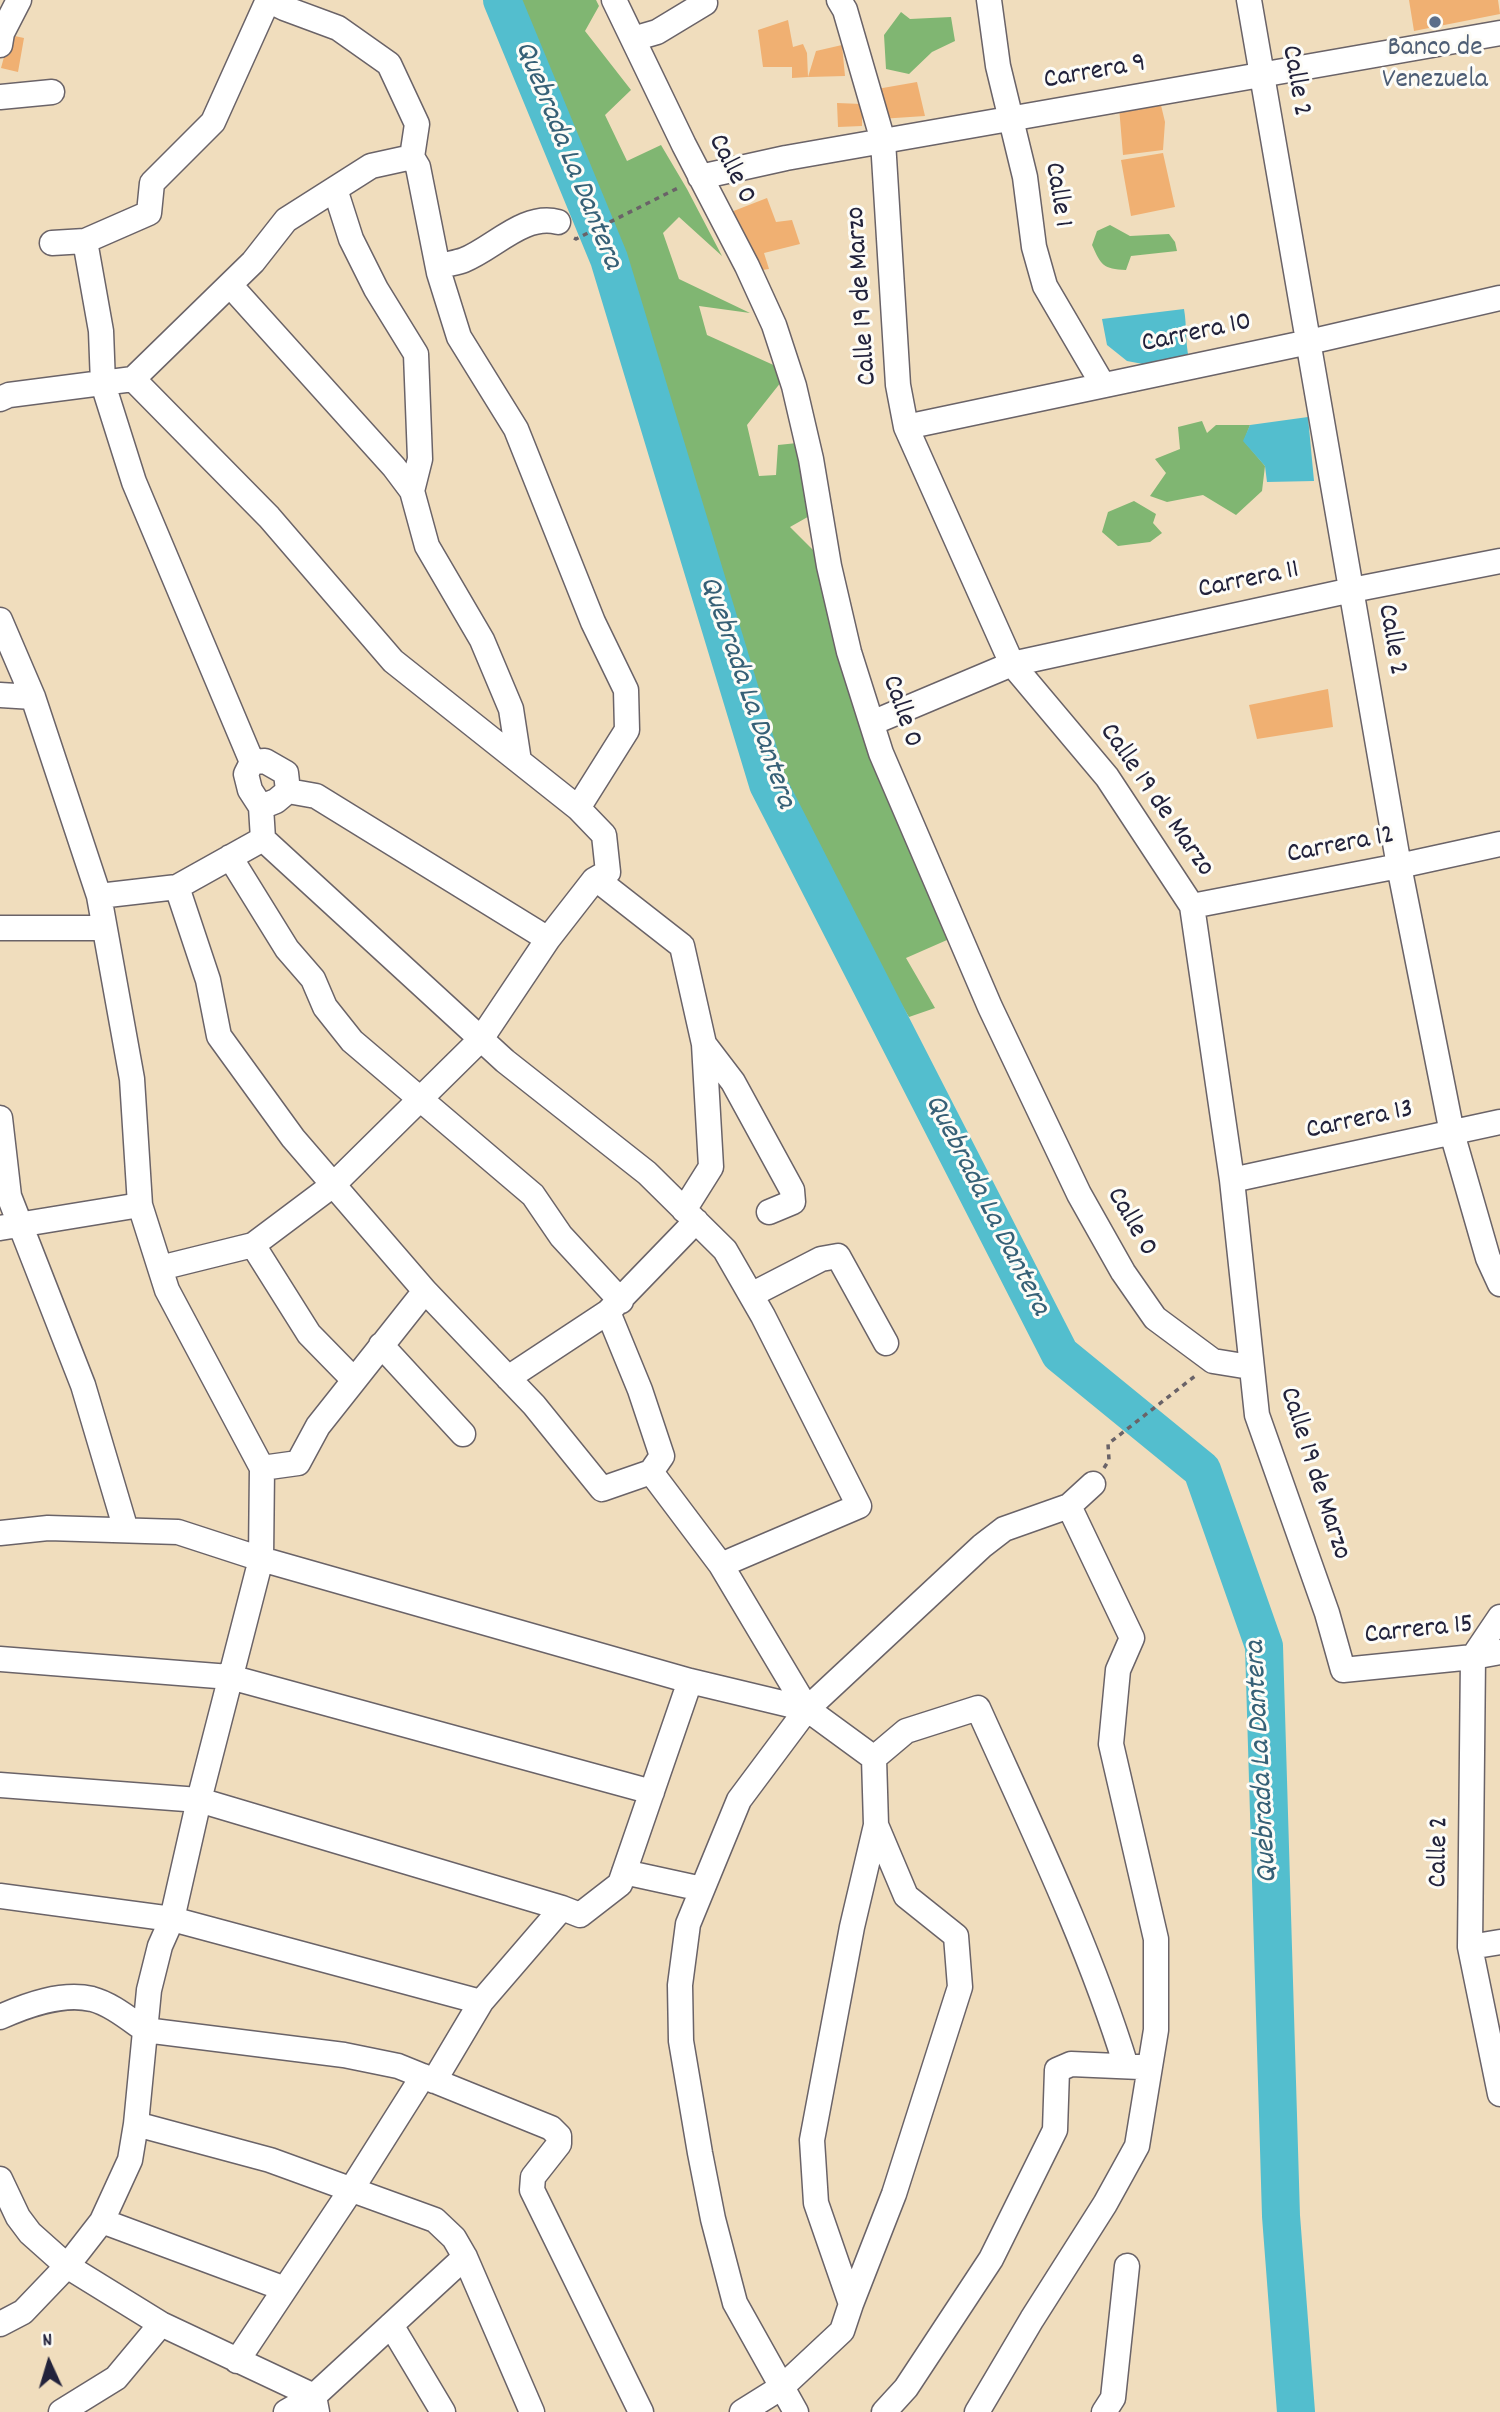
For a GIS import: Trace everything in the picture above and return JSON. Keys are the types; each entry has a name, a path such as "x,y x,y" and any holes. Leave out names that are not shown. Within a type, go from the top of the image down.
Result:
{"street":[{"path":"0,45 2,33 19,0"},
{"path":"52,243 85,241 149,213 152,183 213,122 268,0 338,28 389,64 417,124 412,157 418,167 438,267 459,337 516,429 593,622 626,690 627,730 578,808"},
{"name":"Calle 0","path":"614,0 700,177 747,266 774,326 794,386 811,459 832,579 849,652 881,753 990,1007 1079,1194 1123,1272 1156,1318 1213,1362 1250,1367"},
{"name":"Calle 19 de Marzo","path":"839,0 845,10 883,141 898,385 906,427 1012,664 1107,777 1192,906 1232,1180 1257,1415 1327,1613 1343,1670"},
{"name":"Calle 1","path":"989,0 998,66 1025,177 1034,247 1045,286 1103,385"},
{"name":"Calle 2","path":"1249,0 1399,866 1452,1133 1488,1258 1500,1284"},
{"path":"633,39 657,32 705,3"},
{"name":"Carrera 9","path":"700,177 786,158 1500,33"},
{"path":"0,97 52,92"},
{"path":"0,399 9,395 133,379 253,262 286,220 371,166 412,157"},
{"path":"335,189 351,239 416,354 420,458 412,491"},
{"path":"438,267 464,260 539,221 558,222"},
{"path":"85,241 101,331 103,384 134,482 252,762 246,774 250,790 261,807 263,839 481,1040 647,1173 725,1250 751,1295 859,1506 721,1565"},
{"path":"230,285 394,467 412,491 427,546 482,640 511,709 519,761"},
{"name":"Carrera 10","path":"906,427 1310,342 1500,298"},
{"path":"133,379 269,517 393,661 578,808 604,835 608,872 594,880 548,939 481,1040 333,1185 253,1245 160,1268"},
{"name":"Carrera 11","path":"872,723 1012,664 1352,590 1500,561"},
{"path":"0,620 33,697 99,896 132,1079 140,1205 167,1290 262,1468 261,1559 199,1800 172,1919 160,1946 149,1990 130,2160 102,2221 67,2266 23,2312 0,2324"},
{"path":"0,695 33,697"},
{"path":"252,762 265,761 286,773 288,790"},
{"path":"261,807 276,801 288,790"},
{"path":"288,790 316,796 548,939"},
{"path":"99,896 177,887 263,839"},
{"name":"Carrera 12","path":"1192,906 1500,844"},
{"path":"177,887 208,980 219,1036 293,1138 425,1291 534,1405 602,1489 651,1472 662,1456 614,1307 533,1195 352,1041 325,1007 313,979 287,949 230,858"},
{"path":"508,1378 614,1307 690,1215 711,1167 704,1044 682,946 594,880"},
{"path":"0,928 104,928"},
{"path":"704,1044 733,1082 792,1190 793,1202 769,1212"},
{"path":"0,1118 10,1226 83,1385 126,1530"},
{"name":"Carrera 13","path":"1232,1180 1500,1122"},
{"path":"10,1226 140,1205"},
{"path":"253,1245 309,1334 354,1380"},
{"path":"751,1295 821,1259 838,1256 886,1343"},
{"path":"262,1468 298,1463 318,1426 425,1291"},
{"path":"380,1345 463,1434"},
{"path":"651,1472 721,1565 807,1709"},
{"path":"796,2412 735,2303 713,2219 681,2041 680,1985 688,1924 739,1800 807,1709 982,1546 1004,1529 1069,1506 1093,1484"},
{"path":"977,2412 1105,2204 1137,2146 1138,2066 1156,2030 1156,1939 1111,1744 1118,1670 1132,1638 1069,1506"},
{"path":"0,1533 48,1528 178,1532 261,1559 690,1681 807,1709 874,1758"},
{"path":"1473,1657 1500,1617"},
{"name":"Carrera 15","path":"1343,1670 1500,1652"},
{"name":"Calle 2","path":"1473,1657 1469,1947 1500,2094"},
{"path":"0,1659 230,1677 652,1792"},
{"path":"0,1785 199,1800 580,1915 620,1884 690,1681"},
{"path":"874,1758 906,1731 978,1708 1102,1992 1138,2066"},
{"path":"852,2304 816,2203 812,2140 852,1927 876,1825 874,1758"},
{"path":"742,2412 782,2387 842,2331 894,2194 960,1986 956,1936 906,1896 876,1825"},
{"path":"624,1872 702,1889"},
{"path":"0,1896 172,1919 481,2002"},
{"path":"237,2361 481,2002 562,1908"},
{"path":"1469,1947 1500,1942"},
{"path":"0,2017 17,2009 66,1996 93,1999 119,2012 145,2030 344,2055 398,2066 551,2128 559,2136 559,2144 533,2177 532,2190 641,2412"},
{"path":"884,2412 906,2388 991,2259 1055,2130 1057,2070 1071,2064 1138,2066"},
{"path":"136,2124 270,2160 435,2220 454,2238 465,2257 532,2412"},
{"path":"0,2179 18,2217 30,2233 67,2266 161,2325 237,2361 315,2404"},
{"path":"102,2221 285,2289"},
{"path":"286,2412 315,2404 391,2325 465,2257"},
{"path":"1104,2412 1113,2398 1127,2266"},
{"path":"61,2412 116,2378 161,2325"},
{"path":"391,2325 443,2412"}],"path":[{"path":"558,222 576,239 700,177"},
{"path":"1093,1484 1110,1460 1108,1444 1213,1362"}],"green space":[{"path":"494,0 596,0 599,6 585,31 631,90 605,115 627,161 661,145 722,256 679,217 663,233 679,279 750,313 699,306 707,335 789,372 747,425 759,476 776,475 778,445 807,442 820,510 790,527 829,566 947,940 906,958 935,1008 909,1017 768,784 609,259"},
{"path":"901,12 910,19 951,17 955,41 932,52 909,74 886,69 884,35"},
{"path":"1110,225 1130,236 1169,234 1177,251 1131,256 1126,270 1108,267 1101,261 1092,245 1097,231"},
{"path":"1202,421 1207,433 1216,425 1250,425 1244,441 1265,466 1262,491 1236,515 1203,495 1167,502 1150,496 1166,473 1155,459 1180,449 1178,427"},
{"path":"1134,501 1156,514 1153,523 1162,533 1150,542 1118,546 1102,532 1108,512"}],"water":[{"path":"1184,309 1189,359 1148,365 1127,361 1107,345 1102,319"},
{"path":"1308,417 1314,481 1267,482 1265,466 1243,441 1250,425"}],"building":[{"name":"Banco de Venezuela","path":"1409,0 1498,0 1500,14 1414,31"},
{"path":"788,20 793,47 803,44 807,53 808,77 792,78 792,67 763,67 758,30"},
{"path":"10,35 24,38 18,72 1,68"},
{"path":"842,45 845,76 808,77 816,51"},
{"path":"917,82 925,116 880,119 877,89"},
{"path":"1160,101 1165,122 1163,150 1123,155 1119,107"},
{"path":"837,103 862,104 862,126 838,127"},
{"path":"1163,153 1175,207 1131,216 1121,160"},
{"path":"767,198 776,222 792,220 800,244 764,253 769,269 756,271 731,212"},
{"path":"1328,689 1333,727 1257,739 1249,705"}],"waterway":[{"name":"Quebrada La Dantera","path":"502,0 609,259 768,784 1060,1354 1202,1470 1264,1646 1281,2216 1296,2412"}],"place":[{"name":"Banco de Venezuela","path":"1435,22"}]}
